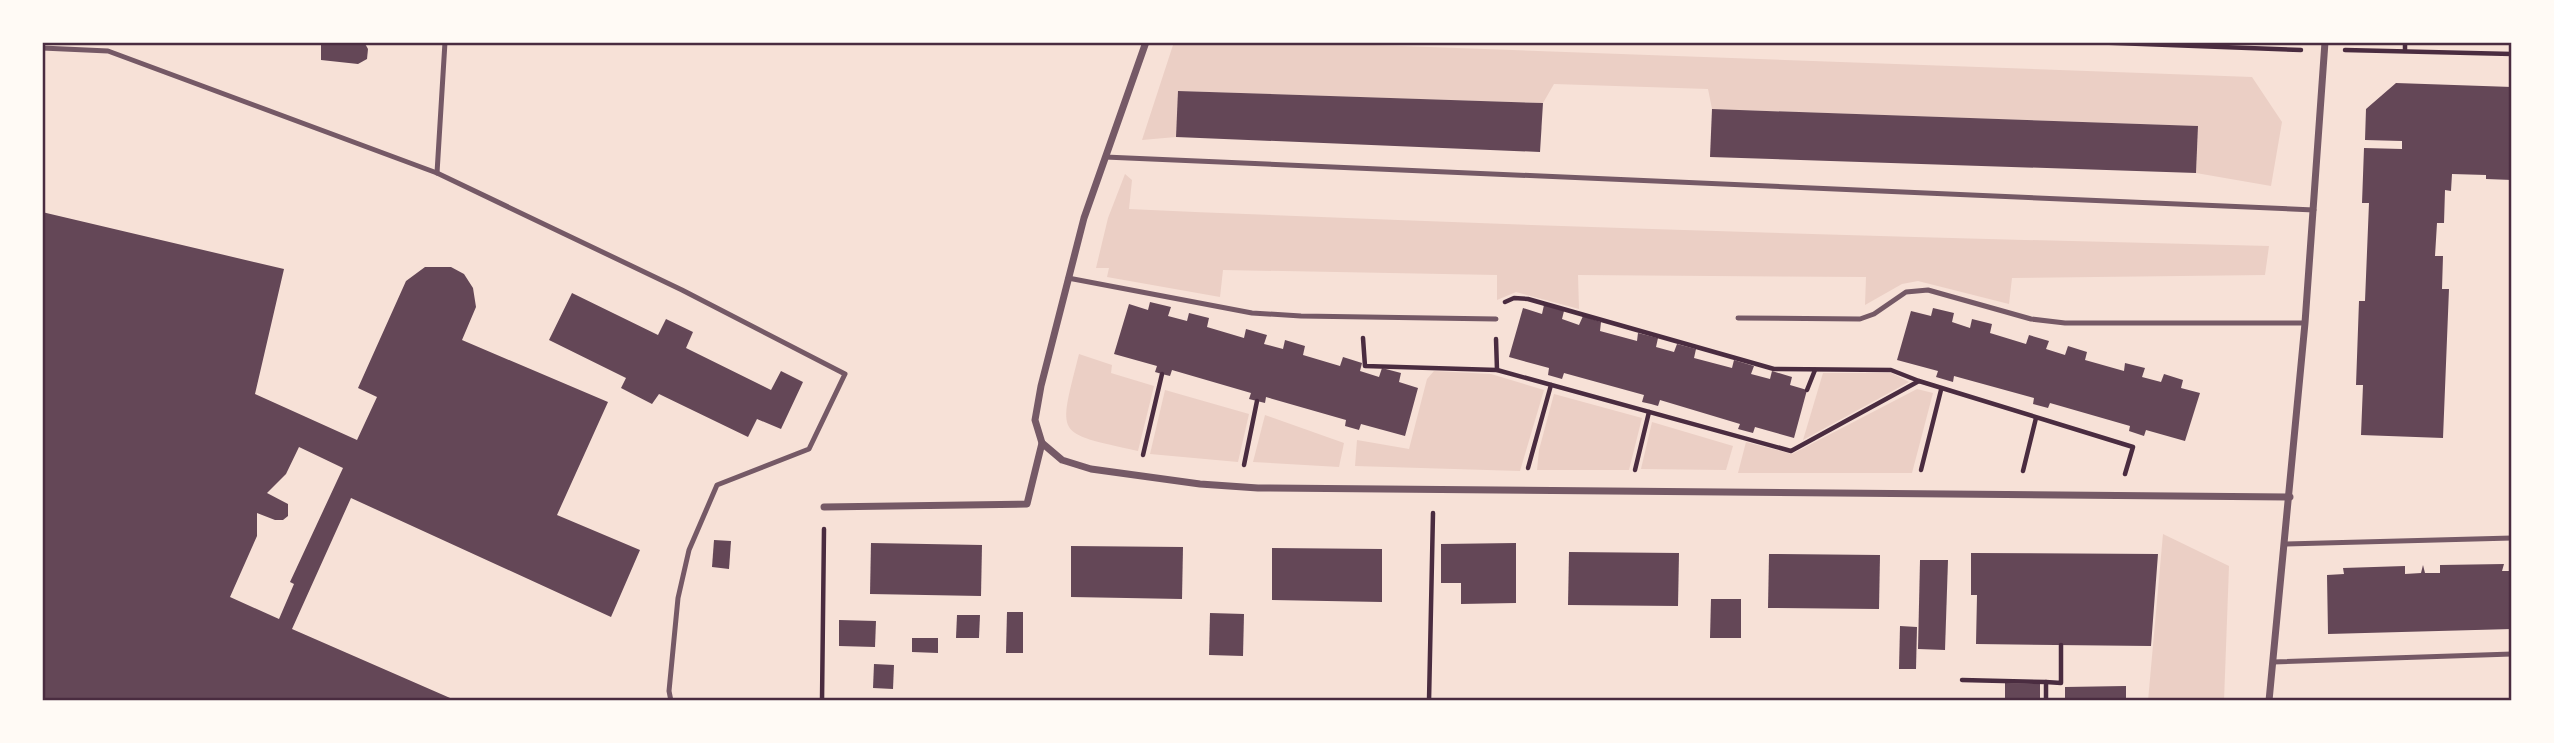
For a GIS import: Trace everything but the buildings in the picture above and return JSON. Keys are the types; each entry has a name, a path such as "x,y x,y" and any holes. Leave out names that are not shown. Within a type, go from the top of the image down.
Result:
{"street":[{"path":"824,507 1027,504 1042,443 1035,420 1041,386 1068,278 1084,218 1146,42"},
{"path":"2269,701 2305,323 2325,42"},
{"path":"1042,443 1062,460 1091,469 1239,487 2290,497"}],"lane":[{"path":"438,173 444,42"},
{"path":"42,48 108,51 438,173 682,290 845,374 809,449 717,485 689,550 678,598 669,691 671,701"},
{"path":"1105,157 2314,210"},
{"path":"1068,278 1252,313 1496,319"},
{"path":"1738,318 1860,319 1874,314 1906,292 1928,290 2031,319 2065,323 2305,323"},
{"path":"2285,544 2512,538"},
{"path":"2273,662 2512,654"}],"path":[{"path":"2089,42 2297,50"},
{"path":"2250,42 2250,49"},
{"path":"2405,50 2406,42"},
{"path":"2367,50 2512,54"},
{"path":"1497,370 1496,319 1503,303 1514,298 1528,299 1774,369 1891,370 1941,390 2133,447 2119,496"},
{"path":"1362,316 1364,366 1497,370 1791,451 1919,381"},
{"path":"1807,390 1815,370"},
{"path":"1139,475 1162,374"},
{"path":"1525,491 1527,470 1552,385"},
{"path":"1915,494 1941,390"},
{"path":"1239,487 1257,401"},
{"path":"1632,492 1634,472 1649,412"},
{"path":"2018,495 2036,418"},
{"path":"1429,701 1433,490"},
{"path":"822,701 824,507"},
{"path":"1962,680 2061,683 2061,645"},
{"path":"2046,682 2046,701"}],"shaded area":[{"path":"1174,42 1291,42 2252,77 2282,122 2271,186 2196,173 2198,126 1712,109 1708,89 1554,84 1543,103 1179,91 1176,137 1142,140"},
{"path":"1125,174 1132,180 1129,209 1414,221 2269,246 2265,275 2012,278 2009,304 1918,281 1902,284 1865,305 1866,277 1578,275 1579,309 1516,292 1497,300 1497,275 1223,270 1220,297 1107,277 1109,268 1096,268 1108,218"},
{"path":"1079,354 1112,365 1111,373 1154,386 1138,451 1090,440 1069,427 1066,417 1068,402"},
{"path":"1434,371 1491,374 1544,390 1520,471 1355,466 1357,440 1409,449 1427,379"},
{"path":"1823,373 1892,373 1909,382 1803,440"},
{"path":"1917,389 1933,393 1912,473 1738,473 1746,442 1792,454"},
{"path":"1165,390 1249,414 1238,462 1150,454"},
{"path":"1554,394 1642,418 1629,470 1537,470 1539,450"},
{"path":"1265,415 1344,443 1339,467 1253,462"},
{"path":"1652,422 1733,446 1726,470 1641,469"},
{"path":"2163,534 2229,566 2224,701 2148,701"}]}
